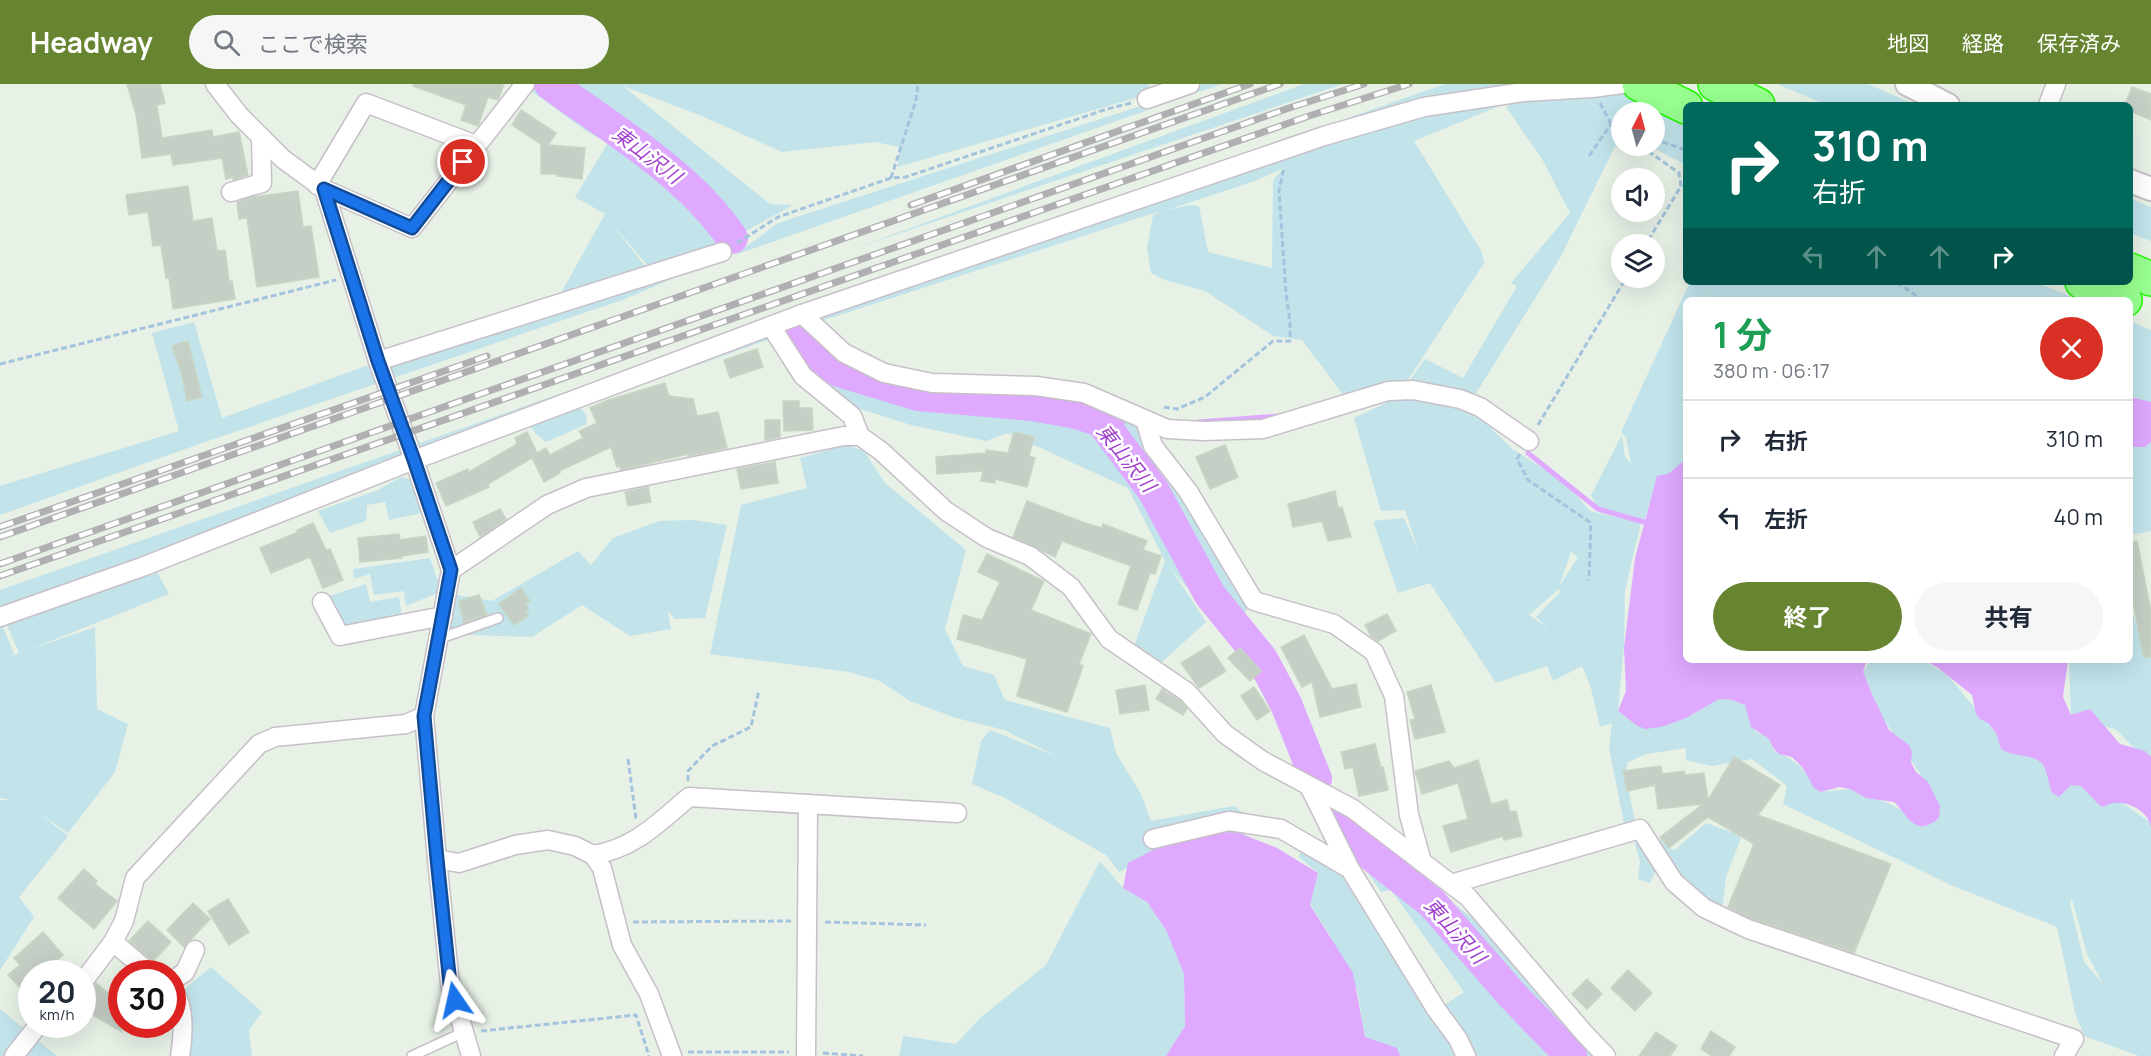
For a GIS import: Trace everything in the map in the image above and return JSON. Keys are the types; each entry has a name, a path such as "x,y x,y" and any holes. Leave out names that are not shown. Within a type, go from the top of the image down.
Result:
{"highway":[{"path":"1639,84 1683,106"},
{"path":"1715,84 1752,102"},
{"path":"2133,271 2151,279"},
{"path":"2089,285 2118,297"},
{"path":"2133,303 2151,311"}],"street":[{"path":"214,84 239,115 283,159 320,187 412,228 525,84"},
{"path":"1147,99 1190,84"},
{"path":"0,617 142,567 414,460 802,314 1288,148 1424,107 1523,92 1622,84"},
{"path":"1907,84 1942,102"},
{"path":"2049,102 2056,84"},
{"path":"471,1056 450,984 424,716 451,570 320,187 366,103 476,145"},
{"path":"231,192 262,183 261,137"},
{"path":"2133,182 2151,189"},
{"path":"378,361 722,252"},
{"path":"802,314 844,353 884,373 932,383 1036,386 1084,393 1167,429 1204,431 1263,429 1388,391 1413,390 1460,399 1480,407 1529,441"},
{"path":"771,326 802,376 852,416 860,436 881,451 946,511 987,538 1030,556 1071,587 1109,639 1187,692 1225,735 1263,761 1353,809 1468,897 1584,1034 1606,1056"},
{"path":"1145,420 1153,446 1188,491 1254,601 1334,624 1374,652 1394,696 1409,815 1422,862"},
{"path":"451,570 547,505 586,488 844,436 860,436"},
{"path":"322,602 340,636 442,616"},
{"path":"96,964 113,942 124,921 135,878 259,744 275,737 405,724 424,716"},
{"path":"1309,786 1350,869 1436,1009 1458,1039 1466,1056"},
{"path":"594,855 614,852 638,839 689,797 957,813"},
{"path":"806,1054 808,804"},
{"path":"1153,839 1229,820 1281,829 1350,869"},
{"path":"1451,884 1640,829 1674,882 1704,909 1748,929 2074,1039 2064,1056"},
{"path":"437,859 459,863 515,845 548,840 574,846 594,855 602,867 622,945 649,994 672,1054"},
{"path":"113,942 134,960"},
{"path":"186,972 195,950"},
{"path":"14,1056 28,1038"},
{"path":"180,1056 183,1038"}],"lane":[{"path":"438,639 498,618"},
{"path":"412,1056 464,1032"}],"path":[{"path":"891,178 916,100 918,84"},
{"path":"1589,156 1611,124 1592,88"},
{"path":"722,252 778,218 891,178 906,177 1107,109 1147,99"},
{"path":"1665,143 1683,149"},
{"path":"1128,412 1132,401 1177,409 1205,397 1273,341 1290,341 1279,191 1288,148"},
{"path":"1652,234 1681,186 1679,174 1655,156"},
{"path":"0,364 352,276"},
{"path":"1901,285 1918,297"},
{"path":"1589,580 1591,523 1528,480 1517,459 1620,288"},
{"path":"689,797 688,771 712,746 751,727 759,690"},
{"path":"628,759 638,839"},
{"path":"616,922 807,921 926,925"},
{"path":"464,1032 636,1016 649,1056"},
{"path":"672,1054 863,1056"}],"shaded area":[{"path":"522,84 1149,84 1149,94 898,167 899,147 875,142 782,152 702,116 623,86 770,204 793,205 719,246 711,234 718,250 648,266 608,219 648,270 559,301 561,293 605,214 575,197 608,143 586,131"},
{"path":"1198,84 1222,84 735,255 778,223 1153,102"},
{"path":"1304,84 1343,84 853,249"},
{"path":"1445,84 1607,84 1643,102 1611,102 1611,154 1560,258 1473,398 1405,387 1425,359 1463,378 1517,286 1511,283 1570,213 1542,159 1506,107 1514,102 1509,102 1414,141 1482,252 1484,263 1404,386 1345,397 1302,340 1273,336 1205,291 1165,280 1151,273 1147,248 1153,215 1160,211 809,325 884,373 1084,393 1145,420 1254,601 1231,629 1217,623 1170,567 1206,622 1161,663 1133,649 1165,561 1128,488 1008,433 986,441 911,425 860,409 827,383 787,333 580,407 586,415 587,424 546,442 535,433 530,425 0,612 0,590","holes":["1284,168 1273,180 1272,268 1208,252 1199,206 1190,205 1167,210 1252,182"]},
{"path":"1777,84 1868,84 1909,102 1820,102"},
{"path":"1665,113 1683,122 1683,163 1665,154"},
{"path":"2133,199 2151,207 2151,241 2133,234"},
{"path":"697,268 625,299 205,442 0,515 0,486 179,431 152,333 194,322 222,418 374,363"},
{"path":"1689,285 2042,285 2072,297 1683,297"},
{"path":"1683,297 1683,464 1649,504 1644,522 1598,509 1591,495 1622,435 1625,457 1631,463 1626,438 1621,432"},
{"path":"2133,322 2151,330 2151,405 2133,399"},
{"path":"1405,394 1478,415 1512,449 1564,481 1590,511 1641,523 1625,590 1624,645 1618,711 1636,725 1692,715 1719,698 1732,700 1745,705 1755,731 1769,739 1775,752 1790,758 1801,768 1821,792 1850,789 1932,824 1935,796 1881,715 1863,672 1869,663 1928,663 1947,675 1996,733 2121,802 2151,823 2151,1056 2139,1056 2084,1036 2075,1012 2057,927 1951,885 1783,804 1787,786 1752,759 1712,766 1686,760 1686,748 1646,754 1628,762 1625,774 1637,830 1625,828 1609,748 1612,723 1600,727 1591,688 1582,666 1553,681 1547,666 1496,683 1430,583 1398,593 1373,521 1404,518 1419,553 1405,510 1381,511 1354,418","holes":["1571,552 1578,557 1560,585","1559,589 1560,592 1536,617 1549,629 1529,615","2072,899 2087,954 2103,984 2084,962 2070,903"]},
{"path":"2133,398 2151,402 2151,442 2145,447 2133,447"},
{"path":"2151,442 2151,531 2133,534 2133,447 2145,447"},
{"path":"847,445 864,451 885,483 966,550 945,629 963,666 994,675 1005,700 1110,728 1116,753 1141,794 1151,821 1234,806 1256,822 1244,835 1177,846 1119,872 1106,855 1003,797 972,784 981,741 990,730 1056,756 1004,730 956,718 910,701 880,681 849,672 710,654 741,505 807,488 800,458"},
{"path":"1683,462 1683,663 1866,663 1863,672 1872,694 1889,730 1909,745 1912,752 1911,762 1916,772 1928,782 1940,806 1939,818 1931,824 1918,826 1894,802 1866,798 1850,789 1839,787 1821,792 1814,788 1803,768 1792,757 1779,754 1769,739 1751,727 1745,705 1732,700 1719,699 1686,718 1661,727 1645,729 1618,711 1626,691 1624,648 1635,558 1657,476 1668,474"},
{"path":"401,477 415,481 422,513 389,520 385,502 367,505 366,521 330,533 318,511 376,491"},
{"path":"693,520 727,525 705,618 675,619 668,611 671,629 630,636 582,605 532,637 439,634 447,593 492,601 578,551 591,565 613,538 659,521"},
{"path":"430,558 439,584 437,593 406,606 404,591 374,595 370,574 354,579 353,569"},
{"path":"156,570 169,594 28,650 95,627 97,709 128,724 115,772 68,833 38,812 68,836 19,897 34,917 0,970 0,800 12,800 0,798 0,627 3,627 14,654 6,658 19,653 6,623"},
{"path":"366,584 370,602 399,597 402,617 342,631 327,597"},
{"path":"2133,614 2140,637 2151,635 2151,766 2117,730 2071,715 2069,663 2133,663"},
{"path":"1929,663 2068,663 2063,697 2071,715 2090,709 2120,744 2145,751 2151,757 2151,827 2149,820 2139,809 2124,803 2104,807 2099,805 2081,786 2071,785 2059,797 2052,793 2044,766 2031,757 2012,754 2001,749 1996,733 1976,714 1972,695"},
{"path":"1338,815 1466,913 1519,957 1610,1056 1466,1056 1437,1010 1464,992 1391,890 1381,892 1329,816"},
{"path":"1706,823 1734,833 1741,838 1726,877 1723,903 1716,910 1660,860 1650,883 1638,879 1640,862 1635,844 1636,836 1659,839 1675,850"},
{"path":"1192,830 1239,833 1277,848 1318,873 1310,905 1353,973 1365,1037 1397,1048 1400,1056 1166,1056 1185,1026 1184,974 1166,930 1147,902 1123,888 1128,863"},
{"path":"1305,840 1351,870 1464,1056 1400,1056 1365,1037 1357,990 1332,939 1310,904 1318,873 1299,857"},
{"path":"1100,861 1123,888 1147,902 1166,930 1184,971 1185,1026 1166,1056 899,1056 903,1036 956,1044 980,1018 1046,965"},
{"path":"211,967 262,1012 249,1030 252,1056 180,1056 179,1038 186,1038 186,988"},
{"path":"0,1009 18,1024 18,1038 35,1038 57,1056 0,1056"}],"building":[{"path":"127,84 160,84 165,103 157,105 162,138 212,130 213,137 239,132 248,175 233,180 233,177 226,179 222,158 173,165 171,154 142,158 136,114"},
{"path":"414,84 504,84 498,100 488,97 478,126 461,120 466,105 413,86"},
{"path":"2132,87 2151,94 2151,120 2133,112 2133,102 2126,102"},
{"path":"521,110 556,133 548,145 585,148 582,179 557,176 557,174 541,174 541,144 512,125"},
{"path":"188,186 193,221 212,218 217,251 225,250 229,281 232,281 235,299 173,309 161,245 153,246 148,212 129,215 126,195"},
{"path":"298,191 303,227 311,226 319,277 257,287 247,218 239,219 237,202 252,197"},
{"path":"188,341 202,397 187,401 181,371 172,346"},
{"path":"757,349 763,367 730,378 724,360"},
{"path":"665,383 669,396 693,399 697,416 718,412 727,448 688,456 688,454 621,470 620,466 617,467 611,447 559,471 560,473 544,482 532,458 488,484 489,487 446,506 436,483 468,469 469,472 517,444 515,438 527,432 537,453 546,448 550,455 583,438 579,431 597,423 590,408 608,400"},
{"path":"783,401 799,401 799,408 812,408 813,430 784,431"},
{"path":"765,420 780,420 780,437 765,440"},
{"path":"1014,432 1034,437 1029,456 1035,458 1027,487 995,479 995,483 981,481 983,471 937,474 936,457 986,453 986,450 1008,453"},
{"path":"1225,445 1238,477 1210,489 1196,457"},
{"path":"775,462 778,483 741,489 737,469"},
{"path":"648,487 651,502 628,506 625,492"},
{"path":"1335,491 1338,508 1342,507 1351,537 1328,541 1322,521 1293,527 1288,504"},
{"path":"1027,501 1088,524 1102,528 1103,524 1147,541 1143,550 1161,556 1155,574 1150,573 1137,610 1118,604 1131,566 1062,541 1055,557 1013,537"},
{"path":"500,509 506,519 480,537 473,522"},
{"path":"313,523 326,550 330,549 343,580 323,588 310,557 271,573 260,548"},
{"path":"399,534 400,540 426,536 428,552 402,556 402,558 360,562 358,538"},
{"path":"2137,541 2151,612 2151,657 2144,657 2133,602 2133,542"},
{"path":"987,554 1044,581 1031,610 1091,634 1079,664 1083,666 1067,712 1017,696 1027,659 957,639 963,615 982,620 1000,582 978,572"},
{"path":"521,588 530,601 525,604 529,609 525,612 528,616 514,625 499,604"},
{"path":"479,595 487,615 464,623 459,601"},
{"path":"1387,614 1396,631 1378,641 1371,636 1365,625"},
{"path":"1304,635 1332,689 1356,684 1361,707 1320,717 1312,682 1302,687 1281,647"},
{"path":"1209,646 1226,671 1199,688 1181,663"},
{"path":"1240,648 1261,671 1250,681 1228,658"},
{"path":"1145,685 1149,710 1120,714 1116,690"},
{"path":"1431,685 1445,732 1415,739 1410,720 1415,719 1407,692"},
{"path":"1254,687 1270,711 1257,720 1241,696"},
{"path":"1162,689 1180,701 1187,709 1183,715 1156,699"},
{"path":"1375,744 1388,790 1359,796 1353,767 1345,769 1341,752"},
{"path":"1734,757 1780,785 1758,815 1891,864 1854,953 1752,919 1728,907 1754,844 1708,817 1669,848 1660,837 1703,804 1658,809 1655,785 1627,791 1623,771 1661,766 1662,774 1684,771 1685,775 1704,773 1708,800"},
{"path":"1478,760 1491,804 1507,800 1510,812 1516,811 1522,836 1504,840 1503,836 1451,852 1443,826 1468,819 1458,783 1422,794 1415,771 1449,761 1454,768"},
{"path":"84,869 97,881 95,884 117,901 94,929 58,898"},
{"path":"228,899 249,932 229,945 208,911"},
{"path":"193,903 210,919 184,947 167,930"},
{"path":"148,921 171,942 152,960 129,941"},
{"path":"43,932 63,955 58,960 18,960 18,963 14,958"},
{"path":"18,967 18,985 8,975"},
{"path":"1628,970 1652,993 1635,1011 1611,988"},
{"path":"1587,979 1602,994 1587,1009 1572,994"},
{"path":"96,983 108,993 108,1024 96,1017"},
{"path":"1711,1031 1735,1047 1729,1056 1712,1056 1701,1049"},
{"path":"1656,1032 1677,1046 1670,1056 1639,1056"}],"waterway":[{"name":"東山沢川","path":"550,84 672,173 694,193 732,238"},
{"name":"東山沢川","path":"789,329 839,371 918,395 1032,405 1077,413 1101,421 1153,490 1210,595 1262,659 1286,704 1316,779"},
{"path":"1199,422 1280,416"},
{"path":"1101,421 1122,423"},
{"path":"1528,453 1598,509 1644,522"},
{"name":"東山沢川","path":"1333,813 1347,836 1432,903 1512,995 1571,1056"}],"railway":[{"path":"911,205 1250,84"},
{"path":"0,537 1280,84"},
{"path":"0,564 1289,108 1364,84"},
{"path":"0,576 1309,116 1409,84"},
{"path":"0,527 487,356"}],"route":[{"path":"455,1000 450,984 424,716 451,570 378,361 324,189 412,228 463,162"}]}
